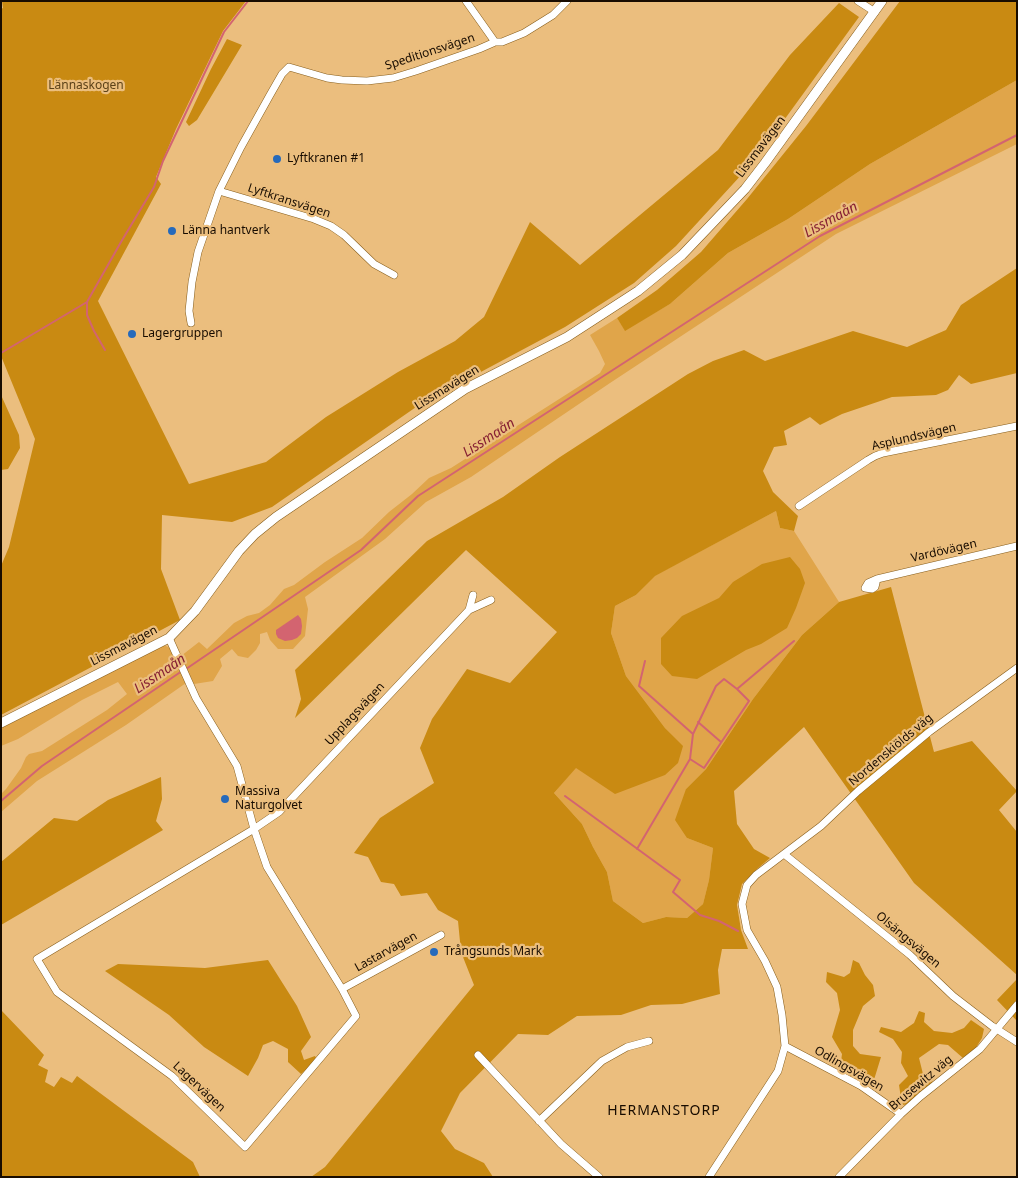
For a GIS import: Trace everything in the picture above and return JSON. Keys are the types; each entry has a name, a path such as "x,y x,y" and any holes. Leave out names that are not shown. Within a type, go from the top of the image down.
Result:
{"street":[{"path":"466,1 495,42"},
{"name":"Speditionsvägen","path":"219,191 270,95 282,74 289,67 327,78 342,80 368,81 393,78 524,33 553,15 567,1"},
{"path":"858,1 875,12"},
{"name":"Lissmavägen","path":"1,723 170,638 195,611 239,550 276,517 465,389 567,337 638,291 682,255 745,189 882,1"},
{"path":"191,323 189,310 198,252 219,191"},
{"name":"Lyftkransvägen","path":"219,191 314,219 331,226 344,235 374,264 394,276"},
{"name":"Asplundsvägen","path":"799,506 875,456 1017,426"},
{"name":"Vardövägen","path":"877,579 1017,546"},
{"path":"469,610 473,595"},
{"path":"469,610 491,600"},
{"name":"Upplagsvägen","path":"254,829 279,812 469,610"},
{"name":"Lagervägen","path":"170,638 196,698 237,766 254,829 267,867 342,989 356,1016 245,1147 172,1076 57,992 38,959 254,829"},
{"name":"Nordenskiölds väg","path":"785,1046 777,987 765,961 746,930 742,904 747,886 756,875 821,826 858,791 929,732 1017,668"},
{"name":"Olsängsvägen","path":"784,854 910,955 953,996 1017,1042"},
{"name":"Lastarvägen","path":"342,989 441,934"},
{"name":"Brusewitz väg","path":"839,1177 901,1114 980,1049 1017,1005"},
{"path":"539,1122 602,1061 627,1047 649,1041"},
{"path":"709,1177 778,1071 785,1046"},
{"name":"Odlingsvägen","path":"785,1046 861,1086 901,1114"},
{"path":"478,1055 560,1144 599,1177"}],"shaded area":[{"path":"1017,80 1017,144 836,234 471,477 426,502 385,539 305,597 308,609 305,636 293,649 278,649 270,640 267,632 260,634 260,643 248,658 238,656 232,649 220,659 222,666 213,681 194,684 181,656 199,642 207,649 234,623 247,616 259,613 270,605 284,589 294,585 362,538 429,478 451,468 600,373 605,364 590,335 617,318 625,330 670,304 728,253 788,219 870,164"},
{"path":"776,511 780,528 794,531 839,602 802,635 753,699 706,769 686,789 687,838 713,848 709,880 703,904 687,918 666,917 643,923 613,901 607,872 582,824 554,793 576,767 682,746 665,728 626,676 611,633 615,606 636,595 654,576"},
{"path":"298,615 301,619 301,634 292,640 285,641 278,638 276,630"},
{"path":"160,646 170,648 186,683 126,725 37,781 1,812 1,794 29,754 42,751 107,710 127,694 118,682 82,700 18,739 1,746 1,728"}],"green space":[{"name":"Lännaskogen","path":"2,1 246,1 223,31 176,129 156,177 161,184 98,301 189,484 266,462 326,417 398,372 455,341 484,317 530,222 580,265 718,150 790,55 839,3 859,17 755,160 676,246 634,283 565,327 419,405 272,507 232,522 162,515 161,569 180,620 1,715 1,566 9,547 35,439 1,356"},
{"path":"900,1 1017,1 1017,80 870,164 788,219 728,253 670,304 625,331 617,318 657,290 701,252 806,126"},
{"path":"227,39 242,45 197,120 189,126 186,122"},
{"path":"1017,268 1017,373 971,384 959,375 948,390 936,395 892,397 842,414 820,425 810,417 784,431 787,445 774,447 763,471 773,492 798,516 794,531 780,528 776,511 655,576 636,595 615,606 611,633 626,676 665,728 683,746 678,763 665,775 615,794 576,768 554,793 582,824 607,872 613,901 643,923 666,917 687,918 703,904 709,880 713,848 687,838 675,820 686,789 706,769 753,699 802,635 839,602 891,587 934,752 972,741 1017,791 999,810 1017,832 1017,975 914,883 804,727 734,791 737,824 754,849 770,858 742,884 737,905 741,930 748,949 722,949 718,970 720,994 682,1004 651,1005 621,1015 577,1016 548,1035 518,1034 460,1093 441,1131 455,1149 484,1163 493,1177 311,1177 325,1167 474,985 461,952 458,921 438,910 427,893 401,896 394,884 381,882 368,857 354,853 380,818 434,783 420,748 432,719 467,669 510,683 557,632 466,550 295,718 301,699 295,670 427,541 503,497 560,457 688,374 713,361 744,350 765,361 853,331 907,347 946,330 961,305"},
{"path":"1,395 19,435 20,448 8,469 1,470"},
{"path":"790,557 800,569 805,583 787,628 697,679 672,676 661,664 661,638 682,616 719,598 733,582 762,564"},
{"path":"161,777 162,799 156,821 163,830 1,925 1,862 54,818 77,821 108,800"},
{"path":"268,960 297,1006 311,1037 301,1051 304,1060 315,1056 317,1060 301,1074 288,1062 288,1049 273,1041 263,1045 248,1076 204,1047 169,1015 105,971 118,964 205,968"},
{"path":"853,960 859,963 873,985 875,996 863,1006 853,1030 853,1046 860,1054 881,1057 873,1083 865,1085 840,1069 842,1054 832,1037 840,1010 837,993 826,982 827,972 844,977 850,973"},
{"path":"1017,979 1017,1021 997,1000"},
{"path":"1,1010 44,1055 38,1065 48,1070 45,1082 54,1087 61,1077 72,1083 77,1076 193,1162 200,1177 1,1177"},
{"path":"919,1011 925,1013 924,1022 934,1031 952,1033 964,1028 971,1020 984,1029 982,1038 972,1054 963,1058 948,1045 939,1044 919,1058 923,1074 933,1082 910,1104 902,1105 899,1085 908,1076 901,1063 902,1052 893,1039 879,1032 881,1027 901,1032 914,1023"}],"waterway":[{"path":"87,302 154,187 163,161 224,32 248,1"},
{"name":"Lissmaån","path":"186,669 361,550 418,496 820,236 1017,135"},
{"path":"1,353 87,302 87,315 105,350"},
{"path":"690,759 704,768 749,701 737,689 794,641"},
{"path":"645,661 639,686 693,734"},
{"name":"Lissmaån","path":"1,801 42,766 182,671"},
{"path":"637,849 690,759 693,734 716,686 724,679 737,689"},
{"path":"698,722 721,742"},
{"path":"565,796 680,880 673,892 700,915 719,921 738,931"}],"place":[{"name":"Lyftkranen #1","path":"277,159"},
{"name":"Länna hantverk","path":"172,231"},
{"name":"Lagergruppen","path":"132,334"},
{"name":"Massiva Naturgolvet","path":"225,799"},
{"name":"Trångsunds Mark","path":"434,952"}],"district":[{"name":"HERMANSTORP","path":"664,1111"}]}
